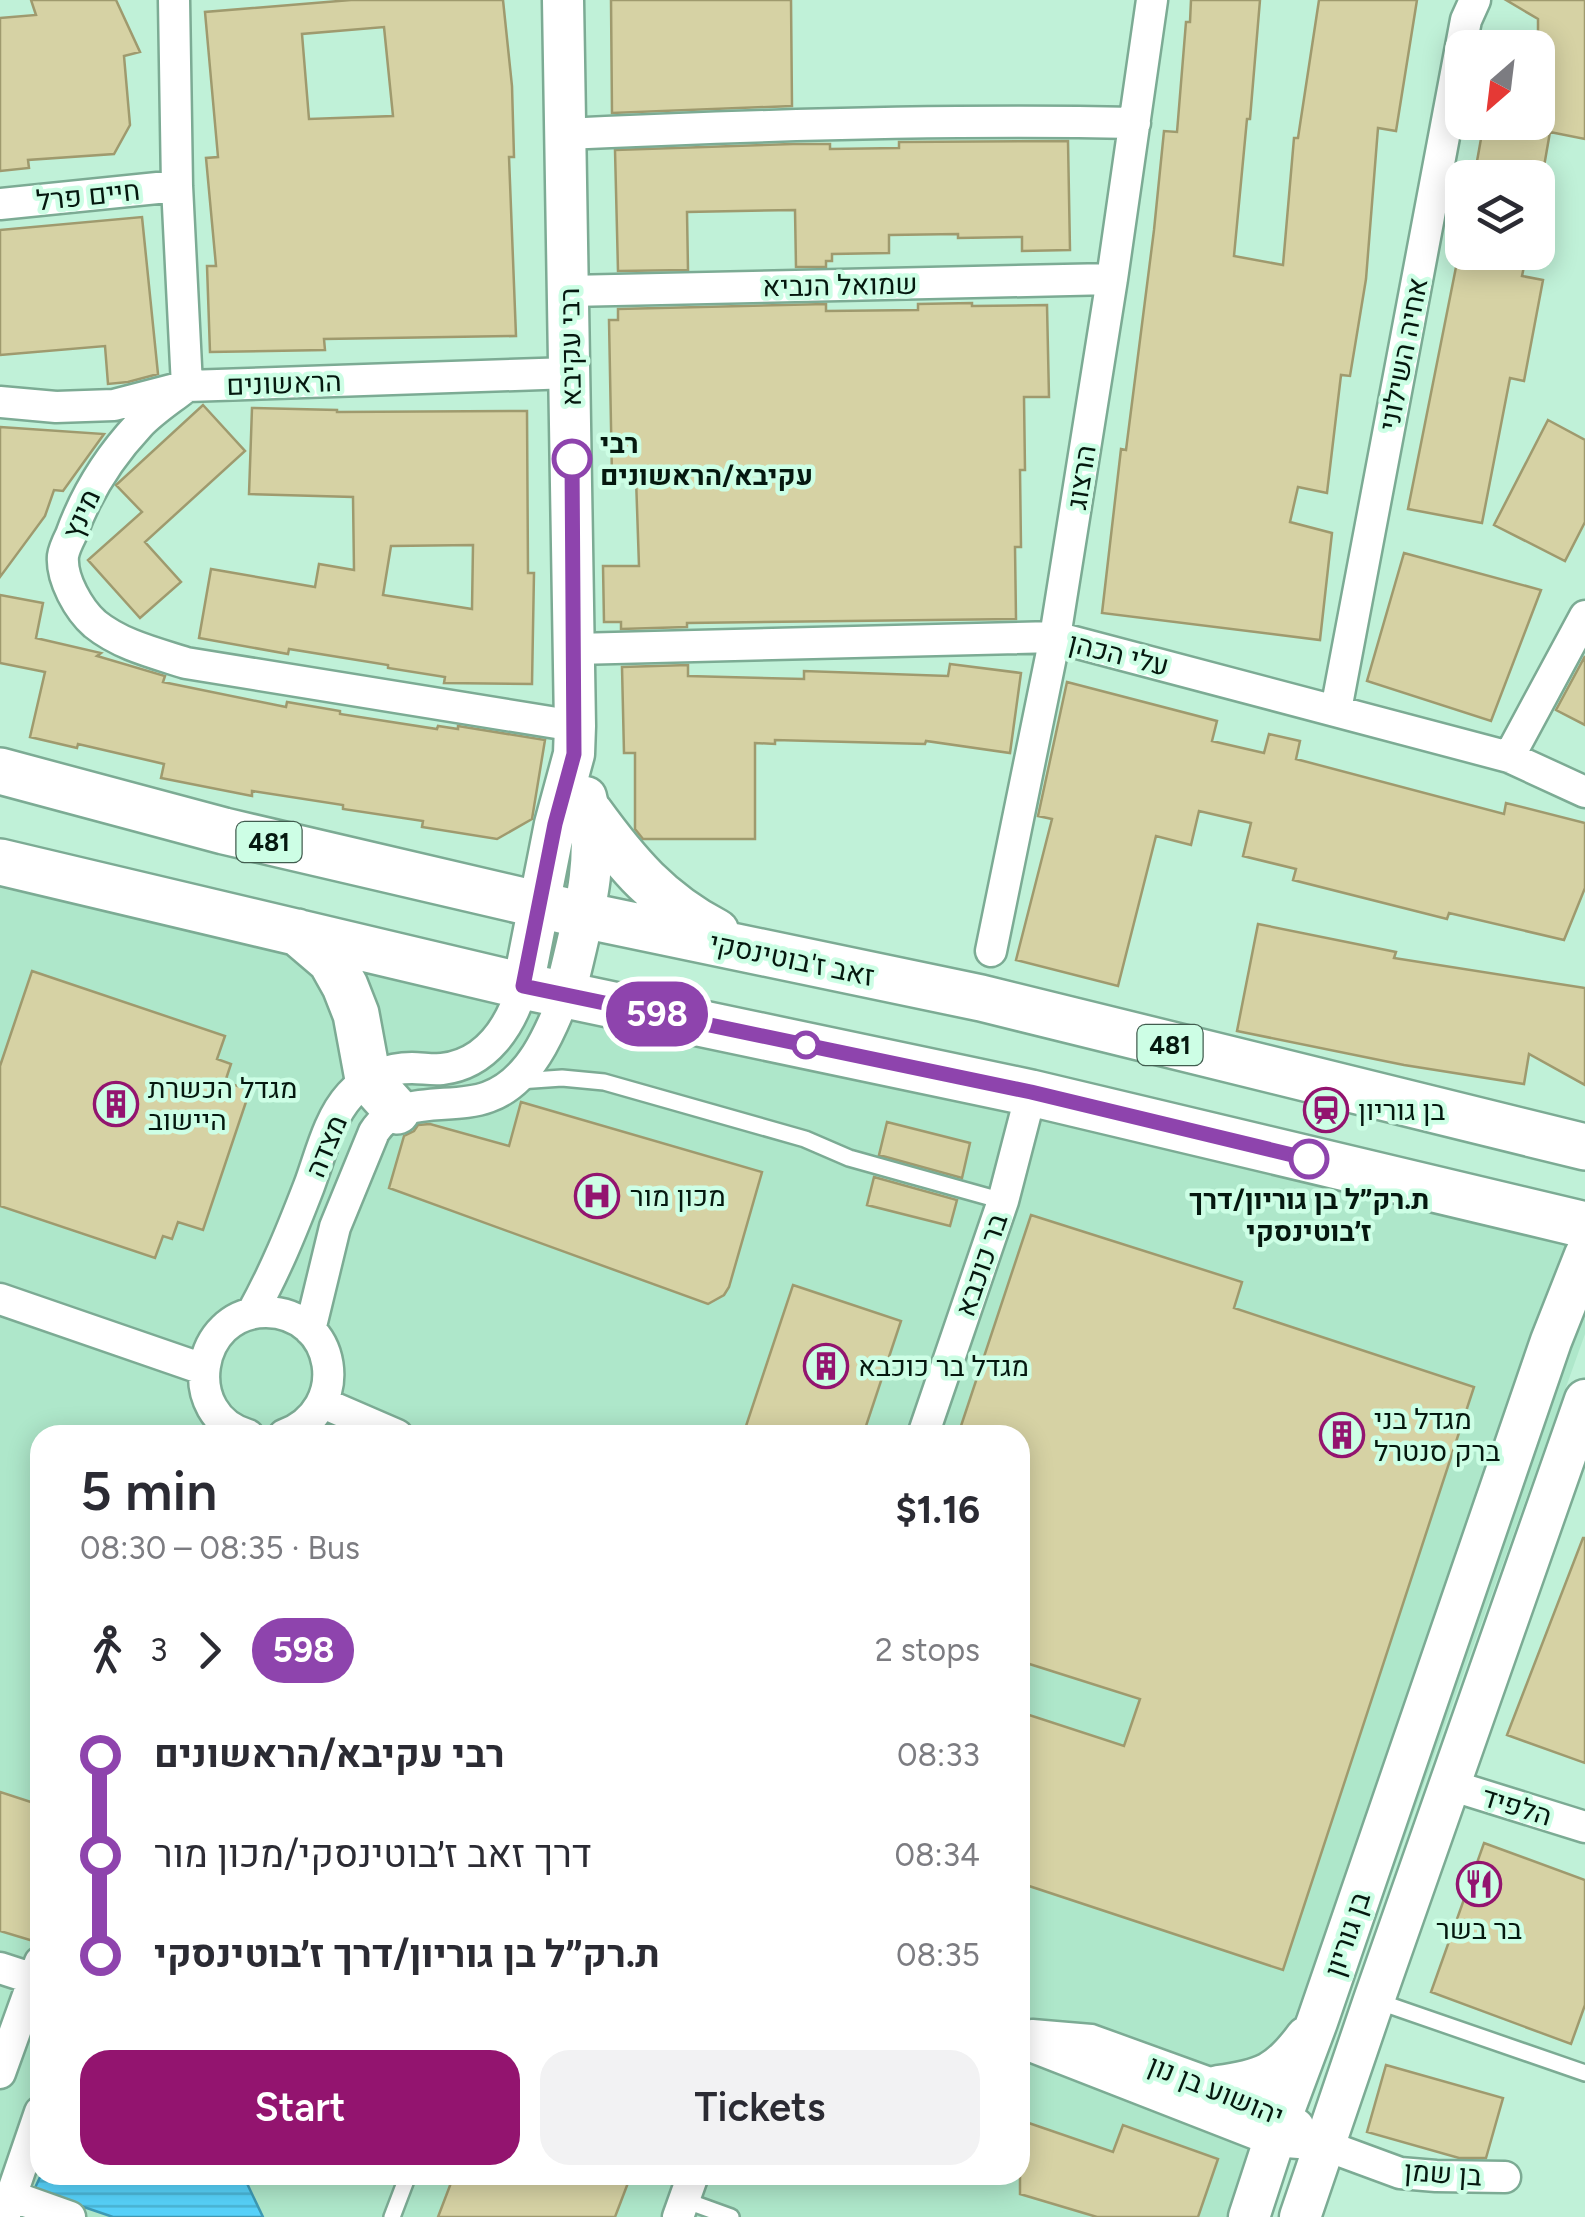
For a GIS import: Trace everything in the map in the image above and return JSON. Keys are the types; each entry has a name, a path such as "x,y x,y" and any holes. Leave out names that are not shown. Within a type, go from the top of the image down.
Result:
{"main road":[{"name":"רבי עקיבא","path":"562,910 591,865 590,813 575,740 563,0"},
{"name":"רבי עקיבא","path":"562,910 555,824 575,740"},
{"name":"זאב ז'בוטינסקי","path":"0,771 224,831 562,910 981,998 1585,1147"},
{"path":"590,813 653,890 690,918 754,952"},
{"path":"0,862 544,990 1031,1092 1585,1225"},
{"path":"544,990 562,910"},
{"path":"297,932 331,961 345,986 382,1095"},
{"name":"בן גוריון","path":"1249,2217 1585,1255"},
{"name":"בן גוריון","path":"1300,2217 1585,1400"},
{"path":"1218,2086 1261,2079 1292,2055 1317,2022"}],"street":[{"path":"174,0 177,186 187,386"},
{"name":"הרצוג","path":"991,951 1056,637 1152,0"},
{"name":"אחיה השילוני","path":"1336,710 1466,20 1475,0"},
{"path":"565,134 979,120 1135,123"},
{"name":"חיים פרל","path":"0,204 177,186"},
{"name":"שמואל הנביא","path":"569,291 1112,279"},
{"name":"הראשונים","path":"0,402 56,407 114,406 187,386 571,373"},
{"name":"מינץ","path":"187,386 142,422 111,457 75,522 63,555 66,577 78,604 95,624 133,646 186,663 575,740"},
{"path":"1508,756 1585,616"},
{"name":"עלי הכהן","path":"575,649 1056,637 1508,756 1585,792"},
{"path":"544,990 554,1024 515,1081 492,1096 463,1104 423,1105 382,1095 384,1072 442,1069 466,1063 489,1047 515,1012 544,990"},
{"name":"בר כוכבא","path":"927,1425 1003,1201 1031,1092"},
{"name":"מצדה","path":"252,1313 280,1258 336,1115 349,1096 382,1095 380,1122 334,1227 310,1330"},
{"path":"0,1299 203,1369"},
{"path":"227,1425 211,1406 204,1388 203,1369 208,1350 219,1333 234,1320 252,1313 284,1314 310,1330 322,1346 329,1384 323,1403 312,1419 302,1425"},
{"path":"323,1403 374,1425"},
{"name":"הלפיד","path":"1450,1786 1585,1827"},
{"path":"0,1968 30,1973"},
{"path":"0,2073 30,1995"},
{"name":"יהושוע בן נון","path":"1030,2038 1091,2040 1218,2086 1278,2127"},
{"name":"יהושוע בן נון","path":"1030,2041 1324,2145"},
{"path":"30,2140 7,2206 70,2217"},
{"name":"בן שמן","path":"1324,2145 1400,2173 1505,2176"}],"lane":[{"path":"515,1081 562,1078 604,1082 1003,1201"},
{"path":"1374,2000 1585,2073"},
{"path":"392,2217 404,2185"},
{"path":"685,2197 732,2217"}],"shaded area":[{"path":"0,888 1585,1232 1585,1334 1269,2217 0,2217"}],"water":[{"path":"36,2185 248,2185 263,2217 113,2217 34,2190"}],"building":[{"path":"31,0 116,0 140,52 124,56 130,125 114,154 28,160 29,168 0,171 0,18 36,15"},
{"path":"351,0 503,0 512,86 514,157 509,157 516,336 324,339 325,350 210,352 207,266 216,266 206,158 218,157 205,12","holes":["384,27 393,116 309,119 302,34"]},
{"path":"611,0 791,0 792,106 612,113"},
{"path":"1191,0 1260,0 1234,256 1283,265 1294,138 1298,138 1319,0 1417,0 1396,131 1378,128 1366,279 1350,376 1341,375 1327,493 1298,487 1290,522 1332,533 1320,640 1102,613 1121,449 1126,450 1164,131 1177,132"},
{"path":"1506,0 1585,0 1585,139 1555,133 1555,30 1538,30 1538,19"},
{"path":"1481,140 1549,140 1545,160 1477,160"},
{"path":"1068,141 1070,250 1022,251 1022,237 889,235 889,253 832,254 826,267 796,267 795,210 687,212 688,270 618,271 615,150 793,144 830,144 830,149 899,148 899,142"},
{"path":"142,217 158,374 108,384 105,346 0,355 0,230"},
{"path":"1455,270 1523,270 1522,276 1543,280 1524,381 1510,378 1482,523 1408,509"},
{"path":"826,304 826,311 918,310 918,304 1047,305 1049,397 1024,397 1025,470 1020,470 1021,547 1015,547 1016,619 687,623 687,627 621,629 621,622 604,622 603,566 639,566 636,478 612,478 609,320 618,320 618,309"},
{"path":"203,405 245,451 145,542 181,582 140,618 88,560 142,512 116,485"},
{"path":"252,408 337,412 527,411 528,573 534,573 532,684 444,683 445,677 388,665 289,649 288,654 199,638 211,569 315,587 319,564 354,570 353,497 249,494","holes":["473,545 472,609 383,595 391,546"]},
{"path":"1548,420 1585,440 1585,522 1565,561 1494,525"},
{"path":"0,427 104,434 63,491 54,490 45,516 0,577"},
{"path":"1404,553 1541,590 1491,721 1367,681"},
{"path":"0,595 43,603 36,638 101,653 97,656 165,676 163,682 286,707 287,702 437,729 458,726 545,740 532,819 497,839 422,827 423,821 343,809 343,805 252,791 252,796 161,778 164,764 30,737 45,672 0,663"},
{"path":"1585,656 1585,725 1556,710"},
{"path":"950,664 1021,673 1010,753 926,741 755,743 755,839 643,839 635,829 635,753 624,753 622,667 688,665 688,676 804,679 804,671 948,676"},
{"path":"1067,682 1217,721 1212,741 1264,753 1269,734 1300,741 1296,759 1504,814 1506,803 1585,823 1585,888 1564,940 1449,913 1447,919 1293,880 1296,869 1243,856 1251,823 1199,811 1191,845 1156,836 1118,986 1016,960 1052,819 1038,816"},
{"path":"1258,924 1396,952 1394,958 1585,988 1585,1085 1529,1054 1524,1084 1404,1065 1237,1031"},
{"name":"מגדל הכשרת היישוב","path":"32,971 225,1036 217,1059 231,1064 225,1082 250,1090 203,1230 178,1222 172,1239 163,1236 155,1258 0,1206 0,1066"},
{"path":"521,1102 762,1172 724,1295 708,1304 389,1188 404,1136 418,1125 430,1124 509,1146"},
{"path":"887,1122 970,1143 962,1178 879,1155"},
{"path":"874,1177 957,1200 950,1226 867,1205"},
{"path":"1031,1215 1242,1282 1234,1308 1474,1387 1283,1970 1030,1886 1030,1715 1124,1746 1140,1699 1030,1664 1030,1425 961,1425"},
{"name":"מגדל בר כוכבא","path":"793,1285 901,1321 866,1425 746,1425"},
{"path":"1585,1538 1585,1763 1507,1735"},
{"path":"0,1792 30,1802 30,1940 0,1931"},
{"path":"1484,1843 1585,1880 1585,2005 1571,2044 1431,1992"},
{"path":"1386,2065 1503,2098 1486,2158 1459,2158 1367,2132"},
{"path":"1030,2123 1113,2152 1123,2125 1218,2159 1198,2217 1097,2217 1020,2194 1020,2185 1030,2185"},
{"path":"450,2185 627,2185 615,2217 438,2217"}],"bus line":[{"name":"598","path":"572,459 574,754 555,824 523,986 1031,1092 1309,1159"}],"place":[{"name":"רבי עקיבא/הראשונים","path":"572,459"},
{"name":"מגדל הכשרת היישוב","path":"116,1104"},
{"name":"בן גוריון","path":"1326,1110"},
{"name":"ת.רק״ל בן גוריון/דרך ז׳בוטינסקי","path":"1309,1159"},
{"name":"מכון מור","path":"597,1196"},
{"name":"מגדל בר כוכבא","path":"826,1366"},
{"name":"מגדל בני ברק סנטרל","path":"1342,1435"},
{"name":"בר בשר","path":"1479,1884"}]}
